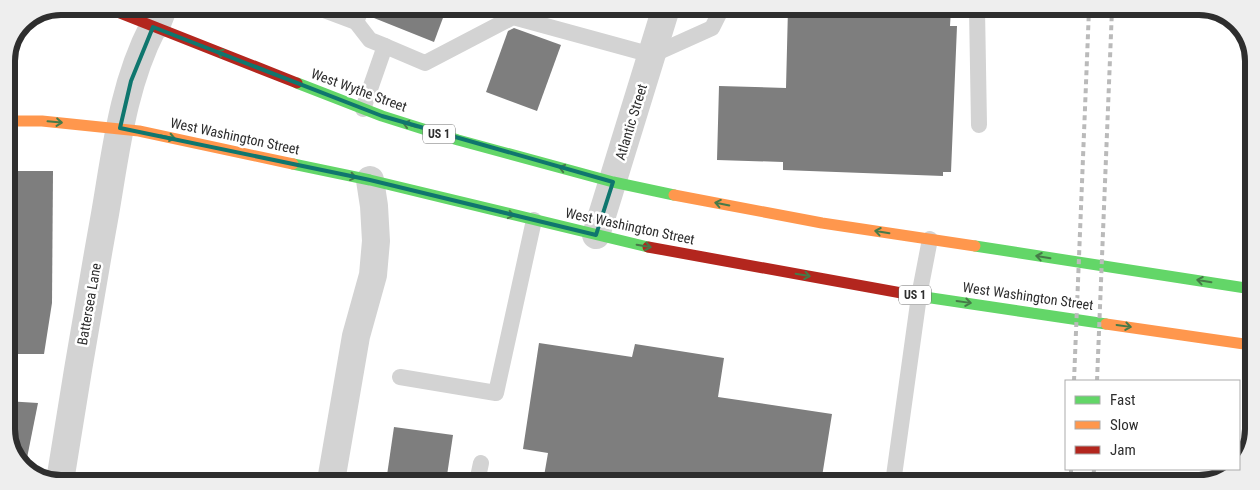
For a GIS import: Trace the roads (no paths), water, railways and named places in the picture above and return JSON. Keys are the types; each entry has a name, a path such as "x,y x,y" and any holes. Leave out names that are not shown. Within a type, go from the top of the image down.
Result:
{"main road":[{"name":"West Wythe Street","path":"138,15 162,21 363,109 458,140 613,182"},
{"name":"West Washington Street","path":"15,121 42,121 120,128 149,133 370,180 630,244 919,296 1245,344"},
{"name":"US 1","path":"613,182 652,192 822,223 1245,288"}],"street":[{"name":"Atlantic Street","path":"596,235 664,15"},
{"name":"Battersea Lane","path":"61,475 83,336 120,128 131,81 144,44 162,21"},
{"path":"333,475 356,336 373,275 376,241 370,180"}],"lane":[{"path":"359,15 370,40 425,63 513,17 652,55 712,28 718,15"},
{"path":"977,15 979,125"},
{"path":"363,109 385,46"},
{"path":"400,378 496,393 534,220"},
{"path":"894,475 919,296 930,239"},
{"path":"478,475 480,463"}],"railway":[{"path":"1074,380 1089,15"},
{"path":"1097,380 1112,15"},
{"path":"1071,470 1071,475"},
{"path":"1094,470 1094,475"}]}
